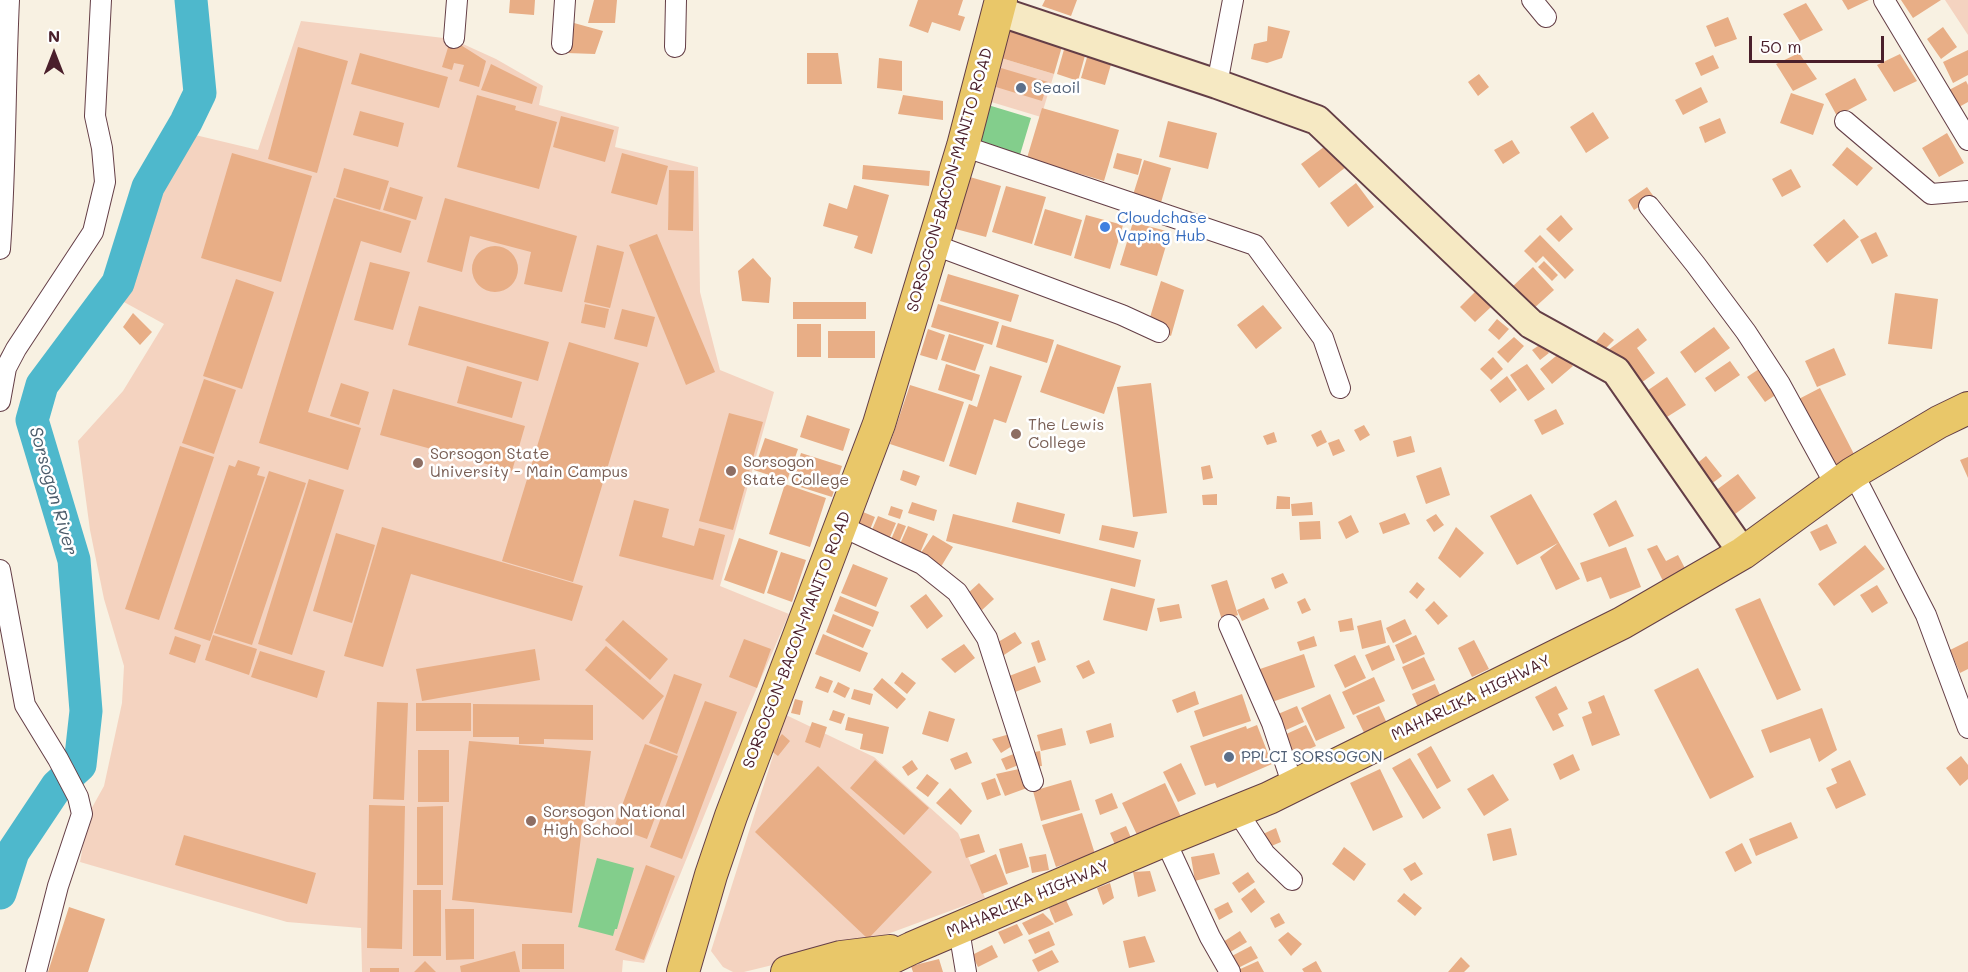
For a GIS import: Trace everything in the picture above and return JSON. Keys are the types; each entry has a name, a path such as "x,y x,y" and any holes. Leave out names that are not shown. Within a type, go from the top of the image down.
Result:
{"main road":[{"name":"SORSOGON-BACON-MANITO ROAD","path":"682,971 731,816 879,424 963,146 999,5"},
{"name":"MAHARLIKA HIGHWAY","path":"862,972 912,948 959,930 1293,786 1622,623 1743,553 1844,479 1939,422 1968,408"},
{"name":"MAHARLIKA HIGHWAY","path":"787,972 841,957 912,948"}],"street":[{"path":"0,249 3,204 2,84 9,0"},
{"path":"0,401 8,346 93,232 105,182 102,148 95,116 101,0"},
{"path":"454,38 457,0"},
{"path":"562,44 565,0"},
{"path":"675,47 676,0"},
{"path":"1217,84 1233,0"},
{"path":"1532,0 1546,17"},
{"path":"1884,0 1968,140"},
{"path":"999,5 1317,120 1531,324 1616,371 1743,553"},
{"path":"1845,121 1931,194 1968,191"},
{"path":"963,146 1255,245 1323,338 1340,388"},
{"path":"1649,206 1696,265 1775,375 1844,479 1926,615 1968,728"},
{"path":"932,244 1159,332"},
{"path":"841,526 922,564 957,591 987,638 1033,781"},
{"path":"0,570 25,705 78,797 82,814 58,886 36,972"},
{"path":"1229,625 1272,723 1293,786"},
{"path":"1237,811 1265,854 1292,880"},
{"path":"1165,840 1210,937 1230,972"},
{"path":"959,930 966,972"}],"shaded area":[{"path":"1945,0 1968,0 1968,35"},
{"name":"Sorsogon State University - Main Campus","path":"301,21 452,39 496,59 543,86 539,105 619,127 615,147 698,167 700,292 720,370 774,392 720,586 789,614 644,963 623,960 622,972 362,972 361,928 287,922 80,862 89,813 104,786 122,703 124,666 104,599 90,530 78,441 123,391 164,324 113,296 191,134 258,150"},
{"name":"Seaoil","path":"1001,58 1054,74 1041,117 988,101"},
{"path":"786,715 874,757 958,833 985,898 866,942 744,972 733,972 723,967 711,951"}],"green space":[{"path":"988,105 1031,118 1019,158 976,146"},
{"path":"597,858 634,868 613,936 578,927"}],"building":[{"path":"510,0 535,0 534,15 509,13"},
{"path":"594,0 617,0 615,23 588,23"},
{"path":"918,0 963,0 958,15 965,17 960,31 932,22 928,33 909,26"},
{"path":"1045,0 1077,0 1071,16 1042,6"},
{"path":"1842,0 1869,0 1848,10"},
{"path":"1901,0 1941,0 1913,18"},
{"path":"1806,3 1823,30 1800,41 1783,14"},
{"path":"1728,17 1737,39 1715,47 1706,26"},
{"path":"574,23 603,31 595,54 567,53"},
{"path":"1268,26 1290,31 1282,58 1267,63 1251,59 1254,44 1267,41"},
{"path":"1010,27 1063,43 1054,74 1001,58"},
{"path":"1943,27 1957,47 1941,59 1927,39"},
{"path":"450,41 456,42 486,61 479,87 459,81 464,65 454,63 452,70 442,67"},
{"path":"1065,46 1086,52 1078,81 1057,74"},
{"path":"298,47 348,61 317,173 268,159"},
{"path":"1968,50 1968,75 1953,83 1943,62"},
{"path":"360,53 448,77 439,108 351,84"},
{"path":"807,53 838,53 842,84 807,84"},
{"path":"1799,53 1817,79 1793,91 1776,64"},
{"path":"1088,54 1112,61 1105,85 1081,78"},
{"path":"1900,54 1917,81 1894,92 1877,65"},
{"path":"1713,55 1719,68 1701,76 1695,63"},
{"path":"879,58 902,61 902,91 877,88"},
{"path":"491,64 537,87 532,104 481,90"},
{"path":"1001,68 1048,82 1042,101 996,87"},
{"path":"1479,74 1489,87 1478,96 1468,82"},
{"path":"1855,78 1867,100 1837,116 1825,94"},
{"path":"1966,81 1968,102 1959,107 1949,90"},
{"path":"1701,87 1708,102 1683,115 1675,100"},
{"path":"1791,93 1824,104 1813,135 1780,123"},
{"path":"477,95 516,106 515,110 557,122 539,189 457,167"},
{"path":"903,95 943,101 943,120 898,114"},
{"path":"1042,108 1119,130 1104,181 1027,158"},
{"path":"360,111 404,123 398,147 353,135"},
{"path":"1593,112 1609,138 1586,153 1570,127"},
{"path":"561,116 614,130 605,162 553,147"},
{"path":"1720,118 1726,133 1705,143 1699,127"},
{"path":"1168,121 1217,133 1208,169 1159,157"},
{"path":"1947,133 1964,163 1939,177 1922,148"},
{"path":"1512,140 1520,153 1503,164 1494,150"},
{"path":"1328,144 1346,167 1319,188 1301,164"},
{"path":"1847,147 1873,168 1857,186 1832,165"},
{"path":"232,153 312,176 281,282 201,258"},
{"path":"622,153 668,166 657,205 611,193"},
{"path":"1117,153 1142,159 1138,175 1113,168"},
{"path":"1144,160 1171,168 1160,206 1132,198"},
{"path":"863,165 930,171 929,186 862,179"},
{"path":"344,168 389,181 380,210 336,197"},
{"path":"1791,169 1801,187 1782,197 1772,179"},
{"path":"669,170 694,171 693,231 668,230"},
{"path":"963,175 1001,186 986,237 948,227"},
{"path":"1356,183 1374,207 1348,227 1330,203"},
{"path":"854,185 889,195 872,254 854,248 858,236 823,226 829,203 847,209"},
{"path":"1006,186 1046,197 1032,244 992,232"},
{"path":"390,187 423,197 416,220 383,210"},
{"path":"1647,187 1654,197 1634,210 1628,200"},
{"path":"334,198 411,221 401,253 361,241 308,412 361,428 348,470 259,443"},
{"path":"445,198 577,236 562,292 524,284 531,252 470,236 462,272 427,262"},
{"path":"1045,209 1082,220 1071,256 1034,245"},
{"path":"1086,215 1123,225 1110,269 1074,258"},
{"path":"1561,215 1573,229 1559,242 1546,229"},
{"path":"1844,219 1859,237 1827,263 1813,245"},
{"path":"1133,222 1170,232 1157,276 1120,265"},
{"path":"1876,232 1888,256 1872,264 1860,240"},
{"path":"657,234 715,372 686,385 629,245"},
{"path":"1540,235 1574,270 1565,279 1543,256 1536,263 1524,251"},
{"path":"597,245 624,252 610,308 584,302"},
{"path":"495,246 511,253 518,269 511,285 495,292 479,285 472,269 479,253"},
{"path":"753,258 771,278 769,303 742,301 738,271"},
{"path":"1544,261 1558,275 1552,281 1538,267"},
{"path":"370,262 410,272 393,330 354,320"},
{"path":"1533,267 1554,290 1532,310 1511,288"},
{"path":"948,274 1019,295 1011,322 940,301"},
{"path":"236,279 274,292 242,389 203,376"},
{"path":"1161,281 1184,290 1171,336 1148,324"},
{"path":"1476,291 1491,307 1475,322 1460,307"},
{"path":"1895,293 1938,299 1932,349 1888,344"},
{"path":"793,302 866,302 866,319 793,319"},
{"path":"585,304 609,309 605,328 581,323"},
{"path":"938,304 999,322 992,345 931,327"},
{"path":"1263,305 1282,328 1256,349 1237,325"},
{"path":"419,306 549,342 538,381 408,345"},
{"path":"622,309 655,317 647,347 614,339"},
{"path":"133,313 152,332 140,345 123,327"},
{"path":"1497,319 1509,329 1499,340 1488,330"},
{"path":"797,324 821,324 821,357 797,357"},
{"path":"1002,325 1054,340 1047,363 996,347"},
{"path":"1714,327 1730,348 1695,373 1680,352"},
{"path":"1638,328 1647,340 1637,348 1655,373 1631,390 1604,353"},
{"path":"928,329 945,335 937,360 920,355"},
{"path":"828,331 875,331 875,358 828,358"},
{"path":"1604,332 1614,340 1602,352 1594,344"},
{"path":"949,334 984,345 975,371 941,360"},
{"path":"1514,337 1524,346 1508,363 1497,352"},
{"path":"569,342 639,363 573,582 502,561"},
{"path":"1057,344 1121,366 1104,414 1040,392"},
{"path":"1541,344 1549,353 1540,360 1532,350"},
{"path":"1834,348 1846,375 1817,387 1805,361"},
{"path":"1561,352 1573,366 1552,384 1540,369"},
{"path":"1493,357 1503,369 1491,380 1480,369"},
{"path":"1730,361 1740,375 1715,392 1705,378"},
{"path":"946,364 980,375 972,401 938,390"},
{"path":"1527,364 1545,389 1528,401 1510,375"},
{"path":"467,366 522,382 512,418 457,403"},
{"path":"990,366 1022,376 1006,423 994,419 976,475 949,466 969,404 977,407"},
{"path":"1759,369 1777,394 1765,402 1747,377"},
{"path":"1507,376 1517,390 1500,403 1490,390"},
{"path":"1667,377 1686,405 1659,422 1641,395"},
{"path":"204,379 236,390 214,454 182,443"},
{"path":"341,383 369,392 359,425 330,416"},
{"path":"1151,383 1167,513 1133,517 1117,387"},
{"path":"910,385 964,402 944,462 890,444"},
{"path":"1820,388 1856,458 1830,472 1793,402"},
{"path":"393,389 525,426 512,471 380,435"},
{"path":"1556,409 1564,424 1542,435 1534,420"},
{"name":"Sorsogon State College","path":"729,413 763,422 733,530 699,521"},
{"path":"807,415 850,429 843,451 800,437"},
{"path":"1364,425 1370,435 1360,441 1354,430"},
{"path":"1321,430 1327,442 1317,447 1311,435"},
{"path":"1274,432 1277,442 1267,445 1263,436"},
{"path":"1411,436 1415,452 1397,457 1393,441"},
{"path":"765,438 798,449 787,481 754,470"},
{"path":"1339,439 1345,451 1333,456 1328,443"},
{"path":"180,446 214,457 159,620 125,609"},
{"path":"801,453 842,466 832,497 791,484"},
{"path":"1706,456 1722,476 1703,490 1688,471"},
{"path":"1968,457 1968,478 1960,460"},
{"path":"238,460 260,467 257,475 265,477 210,641 174,629 229,465 235,467"},
{"path":"1210,465 1213,478 1203,480 1201,467"},
{"path":"1441,467 1450,495 1426,504 1416,476"},
{"path":"903,470 920,476 916,486 900,480"},
{"path":"269,471 306,483 252,645 214,633"},
{"path":"1738,474 1756,498 1730,518 1711,494"},
{"path":"309,479 344,490 292,655 258,644"},
{"path":"785,484 826,498 810,547 769,534"},
{"path":"1217,494 1217,505 1203,505 1202,495"},
{"path":"1531,494 1580,579 1556,590 1540,557 1558,543 1517,565 1490,516"},
{"path":"1277,496 1290,497 1290,509 1276,509"},
{"path":"634,500 669,509 662,537 694,546 699,528 725,535 713,580 619,556"},
{"path":"1616,500 1634,536 1609,547 1593,514"},
{"path":"912,502 937,510 934,521 908,513"},
{"path":"1017,502 1065,514 1060,534 1012,522"},
{"path":"1312,502 1313,515 1292,516 1291,504"},
{"path":"891,506 903,510 900,519 888,515"},
{"path":"863,512 875,517 867,537 854,532"},
{"path":"1405,513 1410,524 1383,534 1379,523"},
{"path":"953,514 1141,560 1135,587 946,541"},
{"path":"1436,514 1444,525 1434,532 1426,520"},
{"path":"1351,515 1359,532 1346,539 1338,522"},
{"path":"878,516 896,523 887,544 869,537"},
{"path":"1320,521 1321,539 1300,540 1299,522"},
{"path":"898,523 906,526 898,545 890,542"},
{"path":"1827,524 1837,543 1820,551 1810,532"},
{"path":"1102,525 1138,532 1134,548 1099,540"},
{"path":"908,526 928,534 920,553 900,544"},
{"path":"382,527 583,586 572,621 411,574 383,667 344,656"},
{"path":"1456,527 1484,553 1460,578 1438,558"},
{"path":"336,533 375,545 352,623 313,611"},
{"path":"933,535 953,547 939,570 918,557"},
{"path":"739,538 778,551 764,594 724,580"},
{"path":"1657,545 1666,561 1678,555 1689,576 1666,587 1647,549"},
{"path":"1865,545 1885,569 1834,606 1818,584"},
{"path":"1626,547 1641,587 1610,599 1601,577 1587,582 1580,563"},
{"path":"781,552 806,560 792,602 767,593"},
{"path":"853,564 888,578 876,607 841,593"},
{"path":"1283,573 1288,583 1275,589 1271,578"},
{"path":"1227,580 1238,615 1222,620 1211,585"},
{"path":"1417,582 1425,589 1417,599 1409,592"},
{"path":"979,583 994,599 982,610 967,594"},
{"path":"1877,585 1888,603 1872,613 1860,595"},
{"path":"1111,588 1155,599 1147,631 1103,620"},
{"path":"926,594 943,616 927,629 910,606"},
{"path":"840,596 879,612 873,627 834,611"},
{"path":"1264,598 1269,609 1242,621 1237,610"},
{"path":"1305,598 1311,610 1302,614 1297,602"},
{"path":"1760,598 1801,690 1777,700 1735,609"},
{"path":"1434,601 1448,616 1438,625 1425,610"},
{"path":"1179,604 1182,618 1160,622 1157,608"},
{"path":"833,614 871,630 863,648 826,632"},
{"path":"1352,618 1354,630 1340,632 1338,621"},
{"path":"1405,619 1412,634 1393,643 1386,628"},
{"path":"623,620 668,659 650,680 605,640"},
{"path":"1381,620 1386,643 1362,649 1357,626"},
{"path":"1015,632 1022,643 1001,657 993,645"},
{"path":"823,634 868,653 860,672 815,654"},
{"path":"213,635 257,649 249,675 205,660"},
{"path":"1416,635 1425,654 1403,664 1395,645"},
{"path":"175,636 201,645 195,663 169,654"},
{"path":"1314,636 1317,646 1300,651 1297,642"},
{"path":"744,639 771,649 757,688 729,677"},
{"path":"1039,640 1046,660 1038,663 1031,643"},
{"path":"1474,640 1489,669 1472,677 1458,648"},
{"path":"1968,641 1968,669 1960,673 1950,650"},
{"path":"964,644 975,658 955,673 941,659"},
{"path":"1389,645 1395,660 1372,671 1365,655"},
{"path":"606,646 664,696 643,720 585,670"},
{"path":"535,649 540,680 422,701 416,669"},
{"path":"260,651 325,671 317,698 251,677"},
{"path":"1304,654 1315,687 1272,702 1260,669"},
{"path":"1355,655 1366,678 1345,688 1334,665"},
{"path":"1424,657 1435,680 1412,690 1402,667"},
{"path":"1089,660 1095,673 1083,679 1076,666"},
{"path":"1035,666 1041,682 1010,694 1004,678"},
{"path":"1698,668 1754,777 1710,799 1654,690"},
{"path":"902,672 916,683 907,694 894,683"},
{"path":"674,674 702,684 677,754 649,743"},
{"path":"820,676 833,681 828,693 815,688"},
{"path":"1374,677 1385,701 1353,715 1342,692"},
{"path":"882,678 906,699 897,709 873,689"},
{"path":"838,682 850,688 845,698 833,692"},
{"path":"1435,684 1445,706 1422,716 1412,694"},
{"path":"1556,686 1568,709 1558,714 1564,726 1553,731 1535,697"},
{"path":"854,689 873,694 870,705 851,699"},
{"path":"1195,691 1199,704 1177,713 1172,700"},
{"path":"1242,694 1251,721 1203,737 1194,711"},
{"path":"1330,694 1345,728 1316,741 1301,708"},
{"path":"1604,695 1620,735 1592,746 1582,717 1592,713 1588,702"},
{"path":"795,699 803,701 800,715 791,713"},
{"path":"705,701 737,712 682,859 650,847"},
{"path":"377,702 408,703 404,800 373,799"},
{"path":"416,703 471,703 471,731 416,731"},
{"path":"473,704 593,705 593,740 544,739 544,744 519,744 519,737 473,737"},
{"path":"1297,706 1304,722 1286,730 1278,714"},
{"path":"1379,706 1391,732 1369,743 1356,716"},
{"path":"1822,708 1837,750 1819,762 1810,738 1770,753 1761,730"},
{"path":"833,710 845,714 841,724 829,720"},
{"path":"929,711 955,719 948,742 922,734"},
{"path":"848,717 889,727 883,754 860,749 863,734 845,730"},
{"path":"812,722 827,727 820,748 805,742"},
{"path":"1111,723 1114,737 1090,744 1086,731"},
{"path":"1257,725 1272,764 1217,788 1215,783 1205,786 1190,746 1246,726 1247,729"},
{"path":"1306,725 1316,746 1291,757 1282,736"},
{"path":"1062,728 1066,745 1041,751 1037,735"},
{"path":"782,734 790,741 778,756 770,750"},
{"path":"1010,734 1012,746 1001,753 992,739"},
{"path":"469,741 591,751 572,913 452,900"},
{"path":"645,744 678,756 647,839 614,827"},
{"path":"1431,746 1451,781 1437,789 1417,754"},
{"path":"418,750 449,750 449,802 418,802"},
{"path":"1040,751 1042,766 1032,767 1029,753"},
{"path":"967,752 972,763 955,770 950,759"},
{"path":"1016,753 1021,764 1006,770 1001,759"},
{"path":"1573,754 1580,770 1560,780 1553,764"},
{"path":"1961,756 1968,765 1968,779 1960,786 1946,768"},
{"path":"1410,758 1441,808 1423,819 1392,768"},
{"path":"875,760 929,808 904,835 850,788"},
{"path":"912,760 918,769 908,776 902,767"},
{"path":"1850,760 1866,795 1836,809 1826,788 1837,783 1831,769"},
{"path":"1181,763 1196,794 1178,802 1163,772"},
{"path":"818,766 932,872 868,939 755,832"},
{"path":"1019,769 1027,788 1005,796 996,774"},
{"path":"1380,769 1403,817 1373,831 1350,783"},
{"path":"927,774 939,783 928,797 916,788"},
{"path":"1493,774 1509,800 1484,816 1467,789"},
{"path":"995,778 1001,795 987,800 981,783"},
{"path":"1071,780 1080,810 1041,821 1033,791"},
{"path":"1165,783 1181,817 1138,837 1122,803"},
{"path":"950,788 972,811 961,825 936,803"},
{"path":"1112,793 1118,808 1100,815 1095,800"},
{"path":"369,805 405,806 402,949 367,948"},
{"path":"443,806 443,885 417,885 417,807"},
{"path":"1082,813 1095,854 1056,867 1042,825"},
{"path":"1791,822 1798,838 1756,856 1749,839"},
{"path":"1126,826 1132,840 1116,847 1110,833"},
{"path":"1276,828 1281,842 1269,847 1263,834"},
{"path":"1511,828 1517,855 1493,861 1487,834"},
{"path":"979,834 985,852 966,858 960,839"},
{"path":"184,835 316,873 307,904 175,865"},
{"path":"1022,843 1029,867 1006,874 999,849"},
{"path":"1742,843 1752,863 1735,872 1725,852"},
{"path":"1344,847 1366,864 1354,881 1332,864"},
{"path":"1214,853 1220,874 1195,881 1191,857"},
{"path":"996,854 1008,884 982,894 970,865"},
{"path":"1046,854 1049,870 1032,873 1029,857"},
{"path":"1415,862 1423,874 1411,881 1403,869"},
{"path":"646,865 675,876 644,960 615,950"},
{"path":"1150,871 1156,891 1138,897 1133,872"},
{"path":"1248,872 1255,882 1239,893 1232,883"},
{"path":"1110,883 1114,898 1103,905 1097,888"},
{"path":"1255,888 1265,902 1251,913 1241,899"},
{"path":"413,890 441,890 441,956 413,956"},
{"path":"1404,893 1422,908 1415,916 1397,901"},
{"path":"1066,900 1073,915 1055,923 1049,908"},
{"path":"1228,902 1233,912 1219,920 1214,909"},
{"path":"69,907 105,919 88,972 48,972"},
{"path":"445,909 474,909 474,959 446,960"},
{"path":"1043,913 1054,924 1029,935 1022,923"},
{"path":"1279,913 1285,923 1275,928 1270,918"},
{"path":"1017,924 1023,935 1004,944 998,932"},
{"path":"1049,931 1055,945 1035,954 1028,940"},
{"path":"1240,931 1247,942 1227,954 1220,944"},
{"path":"1288,932 1302,944 1291,956 1278,940"},
{"path":"1145,936 1155,962 1129,968 1123,941"},
{"path":"522,944 564,944 564,969 522,969"},
{"path":"992,945 998,957 978,967 972,955"},
{"path":"1251,946 1258,958 1236,969 1230,957"},
{"path":"1052,950 1059,962 1038,972 1032,960"},
{"path":"515,951 520,972 461,972 460,966"},
{"path":"1461,957 1470,966 1464,972 1448,972"},
{"path":"939,959 943,972 913,972 911,966"},
{"path":"425,961 436,972 414,972"},
{"path":"1258,961 1264,972 1239,972 1238,970"},
{"path":"1316,961 1322,972 1304,972 1302,969"},
{"path":"370,968 399,968 399,972 370,972"}],"waterway":[{"name":"Sorsogon River","path":"0,893 13,852 57,786 80,765 86,711 74,560 32,420 42,385 118,283 148,187 200,93 191,0"}],"place":[{"name":"Seaoil","path":"1021,88"},
{"name":"Cloudchase Vaping Hub","path":"1105,227"},
{"name":"The Lewis College","path":"1016,434"},
{"name":"Sorsogon State University - Main Campus","path":"418,463"},
{"name":"Sorsogon State College","path":"731,471"},
{"name":"PPLCI SORSOGON","path":"1229,757"},
{"name":"Sorsogon National High School","path":"531,821"}]}
